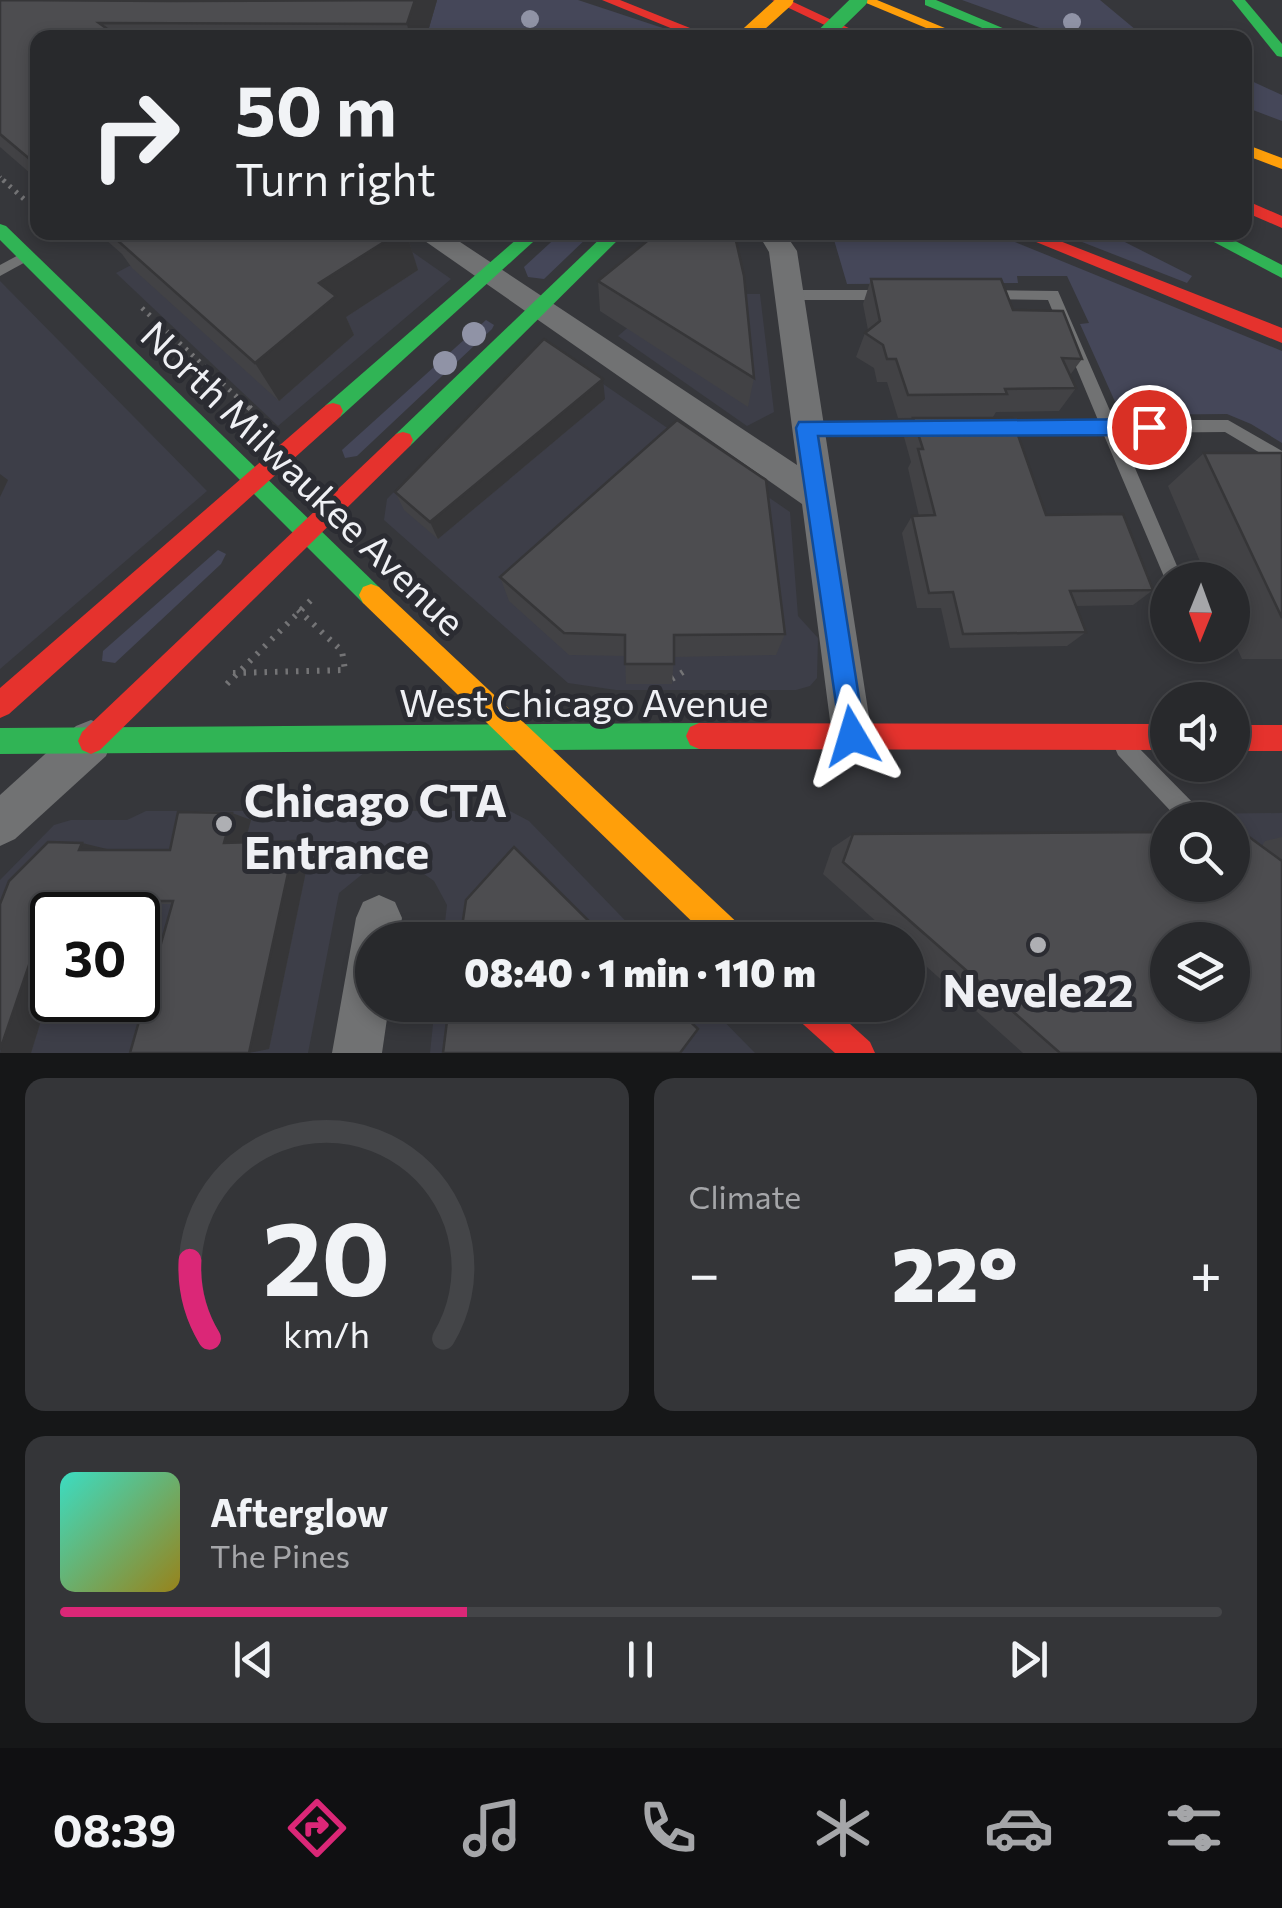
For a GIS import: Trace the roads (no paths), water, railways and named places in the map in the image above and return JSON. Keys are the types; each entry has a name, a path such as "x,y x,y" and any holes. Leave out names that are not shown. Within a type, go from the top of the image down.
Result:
{"main road":[{"path":"608,0 688,30"},
{"path":"752,30 782,0 847,30"},
{"path":"847,0 911,30"},
{"path":"830,30 862,0 943,30"},
{"path":"926,0 1000,30"},
{"path":"1238,0 1282,53"},
{"path":"724,15 759,30"},
{"path":"1252,151 1282,164"},
{"path":"1252,208 1282,223"},
{"name":"North Milwaukee Avenue","path":"0,230 252,480 714,922"},
{"path":"0,705 527,240"},
{"path":"91,740 610,240"},
{"path":"1040,240 1282,336"},
{"path":"1219,240 1282,272"},
{"name":"West Chicago Avenue","path":"0,741 518,736 1150,737"},
{"path":"1250,738 1282,738"},
{"path":"823,1022 859,1053"}],"street":[{"path":"436,240 815,495"},
{"path":"775,240 783,252 852,736"},
{"path":"0,824 91,740"},
{"path":"356,1053 361,1022"}],"lane":[{"path":"0,271 26,256"},
{"path":"789,295 897,295"},
{"path":"975,295 1053,295 1166,562"},
{"path":"978,427 1228,426 1282,459"},
{"path":"806,428 941,428"},
{"path":"1114,737 1177,802"}],"place":[{"name":"Chicago CTA Entrance","path":"224,824"},
{"name":"Nevele22","path":"1038,945"}]}
